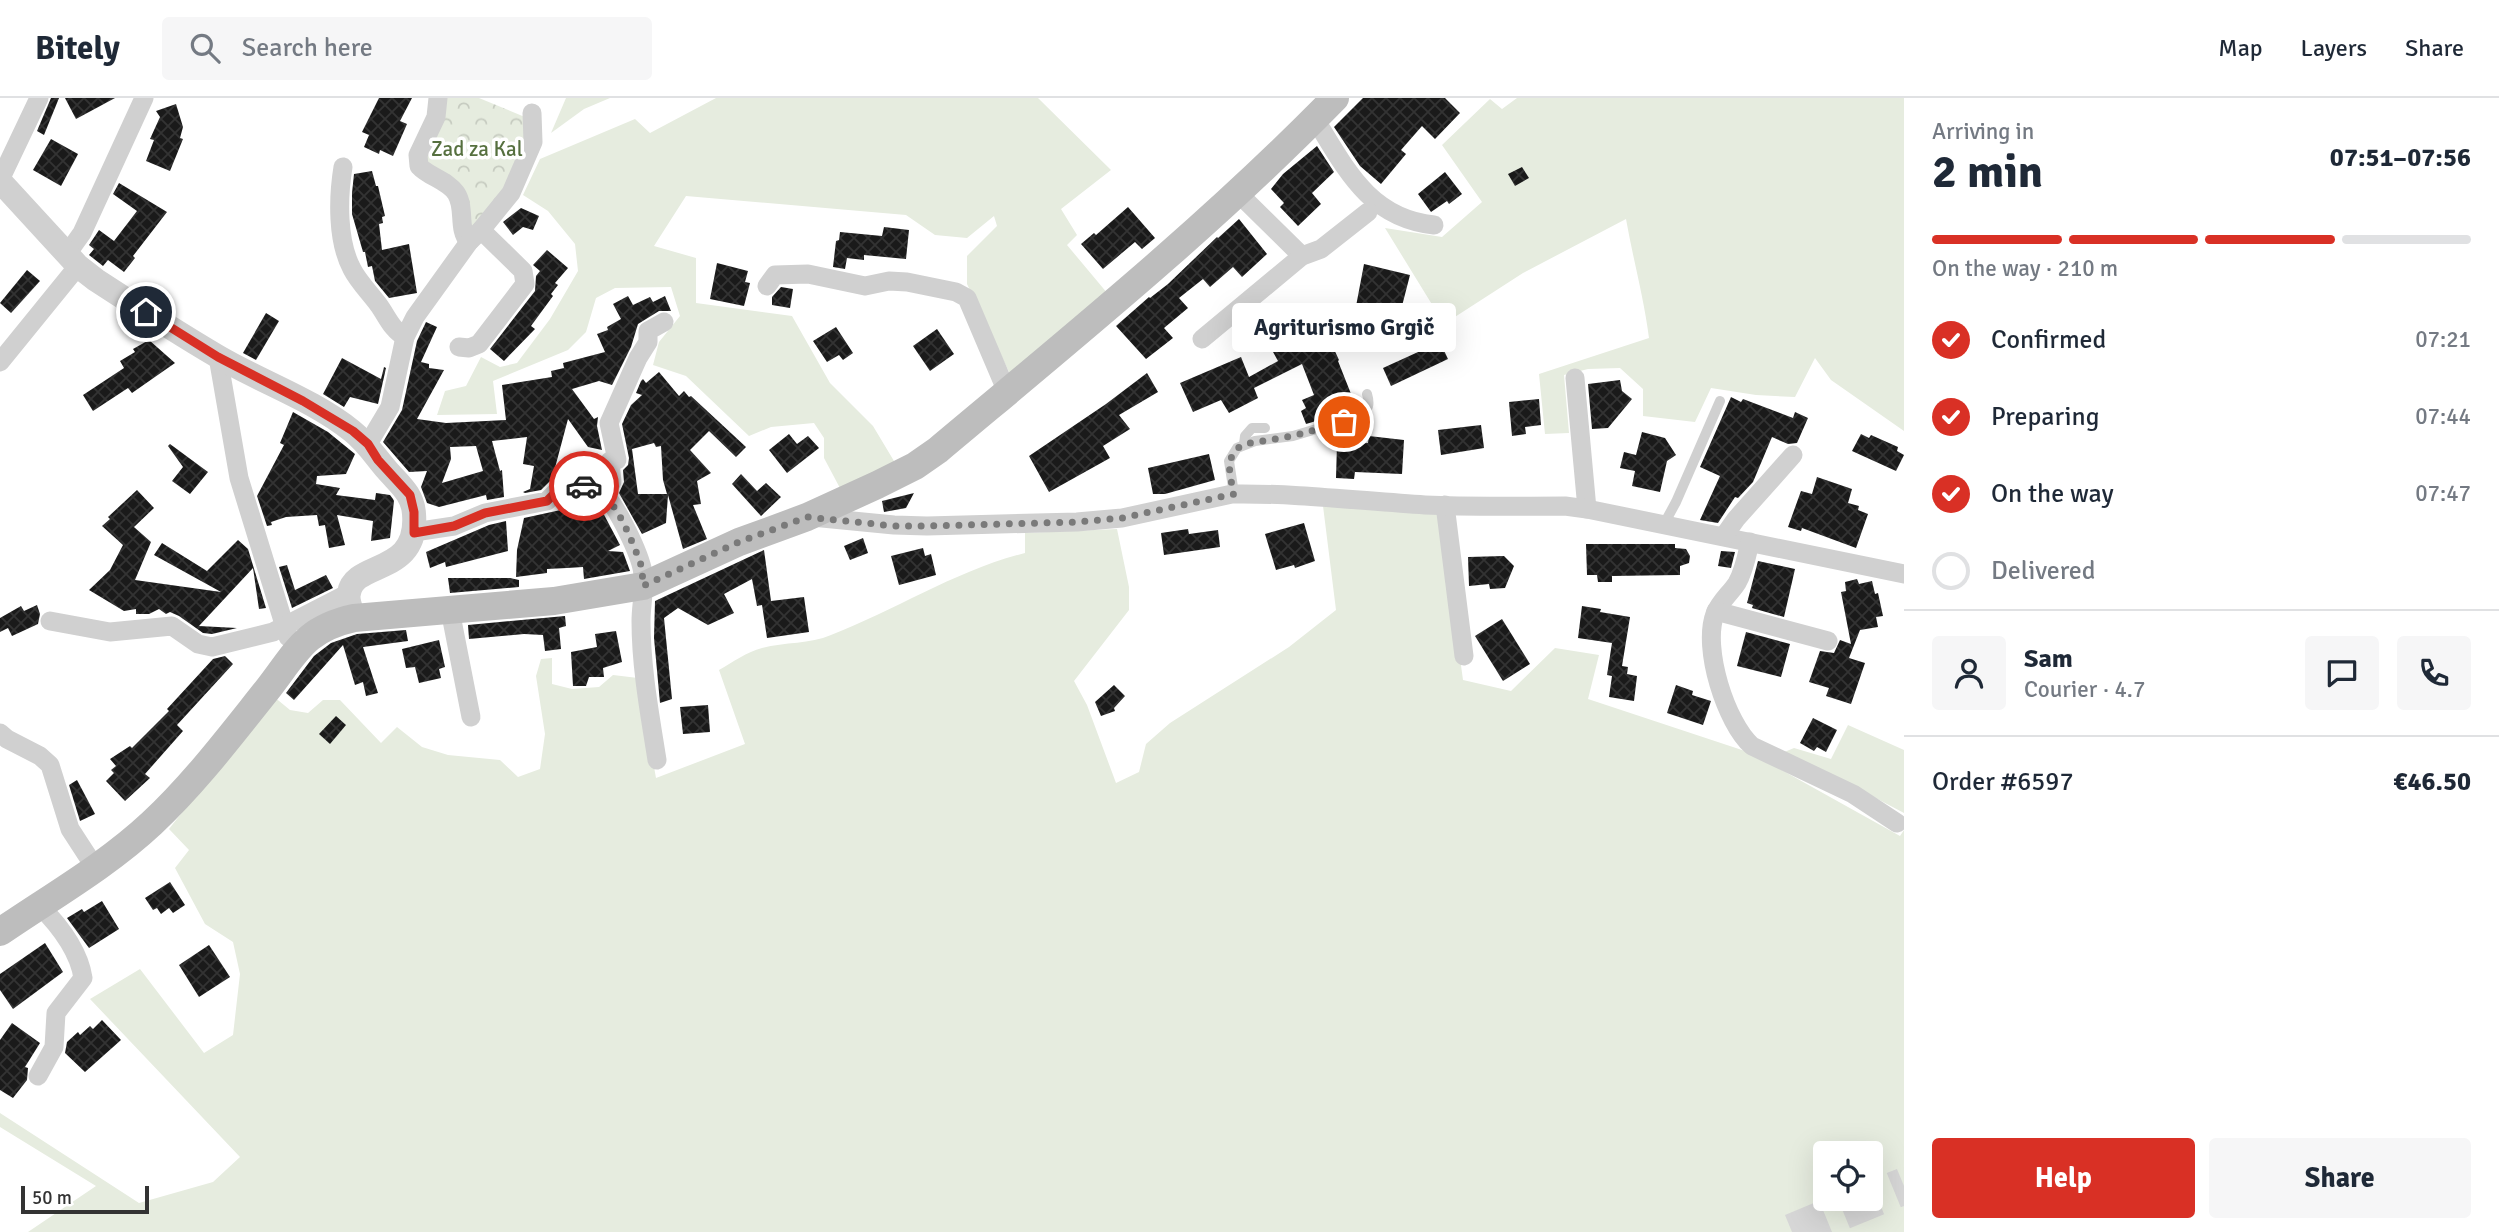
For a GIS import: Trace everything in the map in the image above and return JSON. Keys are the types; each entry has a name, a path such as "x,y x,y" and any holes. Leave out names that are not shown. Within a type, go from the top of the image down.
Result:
{"main road":[{"path":"0,932 96,869 136,838 168,807 247,715 289,640 333,623 351,606 450,610 576,598 643,586 739,542 807,517 915,466 1164,260 1238,193 1335,98"}],"street":[{"path":"39,98 0,180 72,260 120,296 218,357 339,421 368,444 378,460 410,495 414,512 414,533 409,546 397,558 364,575 353,584 351,606"},
{"path":"0,362 72,260 144,98"},
{"path":"438,98 436,117 418,155 419,166 450,186 457,194 462,208 463,236 475,236 523,271 525,284 480,344 469,348 460,347"},
{"path":"368,444 390,407 405,337 427,297 511,193 533,142 532,113"},
{"path":"1315,118 1362,191 1376,203 1405,220 1434,225"},
{"path":"343,167 338,199 345,254 353,271 380,306 395,332 405,337"},
{"path":"1238,193 1301,256"},
{"path":"1202,339 1301,256 1321,249 1368,212"},
{"path":"766,285 775,275 808,274 865,286 898,281 956,292 967,298 1007,391"},
{"path":"604,493 612,482 610,461 617,460 610,423 612,413 648,342 648,331 664,322"},
{"path":"218,357 239,478 289,640"},
{"path":"1575,378 1587,509"},
{"path":"1724,536 1793,454"},
{"path":"414,533 454,526 485,513 547,501 561,487 587,485 604,493 633,544 642,568 640,621 643,661 657,760"},
{"path":"807,517 894,526 1077,522 1122,518 1234,494 1587,509 1904,574"},
{"path":"1445,505 1464,656"},
{"path":"1750,541 1741,575 1716,611 1711,626 1710,645 1713,666 1741,736 1752,746 1853,794 1897,823"},
{"path":"450,610 471,717"},
{"path":"1716,611 1828,641"},
{"path":"50,621 110,632 172,626 198,643 212,647 273,632 289,640"},
{"path":"0,733 40,756 50,765 70,829 96,869"},
{"path":"38,1076 54,1047 56,1013 83,978 81,964 53,919 39,905"}],"lane":[{"path":"1234,494 1229,461 1237,448 1244,444 1293,436 1360,416 1369,406 1367,394"},
{"path":"1664,524 1720,401"},
{"path":"1244,444 1245,436 1252,428 1265,428"}],"green space":[{"name":"Zad za Kal","path":"438,98 479,98 532,120 533,142 469,242 462,208 419,166"},
{"path":"566,98 610,98 584,109 551,133"},
{"path":"716,98 1038,98 1111,170 1061,209 1077,235 1067,245 1108,294 1010,374 967,284 967,256 997,226 994,216 967,238 935,235 906,215 686,196 654,246 696,258 696,303 792,316 830,383 873,426 897,466 841,490 824,458 824,438 814,423 771,427 749,436 686,376 653,365 659,342 680,316 671,287 615,288 596,298 586,332 568,350 493,381 497,414 437,415 445,391 466,386 481,357 500,367 517,363 550,319 578,271 575,244 548,211 523,195 540,159 635,119 650,133"},
{"path":"1517,98 1904,98 1904,431 1831,380 1815,358 1795,397 1756,395 1711,388 1695,422 1643,416 1643,389 1620,368 1588,369 1564,375 1569,433 1545,434 1539,374 1649,338 1626,219 1523,273 1444,324 1385,228 1442,237 1482,202 1442,145 1490,99 1502,109"},
{"path":"1323,506 1440,511 1463,680 1511,691 1555,648 1599,655 1588,699 1751,753 1900,836 1904,830 1904,1232 28,1232 96,1186 0,1127 0,1113 139,1203 213,1182 240,1157 90,999 140,969 204,1053 233,1035 240,974 233,942 205,924 175,868 189,850 169,829 273,696 290,710 308,713 323,700 340,700 381,743 397,727 422,747 448,755 500,760 518,777 540,769 545,734 536,676 541,659 552,658 552,684 572,689 599,687 613,675 638,678 656,778 745,744 719,670 751,652 831,635 975,569 1025,553 1025,533 1117,529 1129,587 1129,610 1074,681 1087,705 1116,783 1139,772 1146,744 1170,723 1289,647 1336,610"},
{"path":"1848,725 1904,750 1904,813 1782,753 1794,748 1831,759"}],"building":[{"path":"51,98 59,98 44,135 37,131"},
{"path":"65,98 115,98 76,119"},
{"path":"379,98 412,98 400,121 407,124 393,156 380,150 379,154 364,147 369,135 362,132"},
{"path":"1363,98 1445,98 1460,113 1435,139 1422,126 1401,150 1406,154 1381,184 1360,166 1334,127"},
{"path":"176,104 183,127 180,138 183,139 170,171 146,161 154,140 150,139 160,117 156,111"},
{"path":"51,139 78,154 61,186 33,170"},
{"path":"1317,146 1334,172 1312,193 1321,204 1298,226 1280,207 1284,203 1271,189 1283,174"},
{"path":"1522,167 1529,178 1515,186 1508,174"},
{"path":"372,171 385,216 382,217 383,223 379,224 382,250 409,244 417,293 389,298 375,281 372,266 368,267 352,214 352,193 354,174"},
{"path":"1445,172 1462,194 1449,204 1447,201 1431,212 1418,194"},
{"path":"119,183 167,212 124,272 108,260 103,266 89,255 94,249 89,245 99,230 114,241 137,211 113,194"},
{"path":"1128,207 1155,238 1142,249 1135,242 1103,269 1081,244 1094,233 1096,235"},
{"path":"521,208 539,216 533,230 523,227 513,235 503,222"},
{"path":"1239,219 1267,254 1242,277 1233,267 1210,287 1203,279 1179,298 1188,308 1164,328 1173,338 1146,359 1116,326 1168,284"},
{"path":"884,227 909,230 906,259 864,255 864,260 847,258 845,269 833,267 836,241 839,240 840,232 882,236"},
{"path":"547,250 568,268 555,283 558,285 551,294 553,296 531,326 535,329 504,361 490,349 535,291 536,276 540,271 533,265"},
{"path":"717,263 748,271 745,282 750,283 744,306 710,299"},
{"path":"1364,264 1410,275 1402,306 1388,305 1383,332 1371,331 1368,340 1350,338"},
{"path":"27,270 40,281 11,313 0,303"},
{"path":"781,287 793,289 790,308 772,305 772,297"},
{"path":"628,296 633,305 650,297 653,302 665,296 671,311 659,311 638,324 631,347 612,385 599,381 572,389 594,419 598,417 602,450 588,447 568,419 552,479 541,490 525,493 523,492 530,489 534,466 523,464 527,437 492,441 500,471 502,470 504,497 487,500 486,495 439,507 427,503 421,487 427,471 409,472 383,442 402,410 417,341 426,322 437,327 421,362 429,364 429,368 444,370 417,419 446,423 506,420 502,385 552,377 551,371 564,368 563,363 605,352 597,334 608,330 607,327 621,319 613,304","holes":["476,446 483,471 442,483 451,459 450,447"]},
{"path":"266,313 279,321 256,360 243,353"},
{"path":"1320,319 1357,409 1306,424 1301,411 1306,408 1302,400 1314,395 1302,364 1254,388 1258,398 1229,413 1221,400 1193,412 1180,383 1241,357 1249,377 1278,361 1268,343"},
{"path":"836,327 853,353 843,360 839,355 827,362 813,341"},
{"path":"937,329 954,354 930,371 913,346"},
{"path":"149,340 175,363 132,393 128,388 93,411 83,395 124,368 120,361"},
{"path":"1440,342 1448,359 1391,386 1383,368"},
{"path":"342,358 381,379 384,367 386,368 378,404 350,397 344,407 323,394"},
{"path":"659,372 679,396 684,391 691,396 746,447 736,457 709,431 690,450 711,473 697,481 701,504 693,505 707,539 683,549 668,495 666,523 642,534 619,493 624,482 623,470 628,465 629,458 622,424 631,405 642,395 636,393 641,381 643,379 646,383","holes":["654,443 656,447 661,446 663,480 667,494 638,494 632,449"]},
{"path":"1147,373 1158,392 1119,415 1130,429 1103,446 1110,458 1049,492 1029,456"},
{"path":"1620,380 1622,391 1632,399 1608,428 1592,429 1588,384"},
{"path":"1731,397 1793,418 1795,412 1808,418 1797,443 1788,444 1772,437 1753,482 1738,498 1735,497 1718,523 1700,520 1720,476 1700,467"},
{"path":"1539,399 1541,425 1525,427 1526,434 1512,436 1509,402"},
{"path":"293,412 328,432 355,454 346,474 317,476 316,484 340,488 336,495 375,500 376,493 390,495 394,501 390,538 371,541 373,521 337,515 345,545 329,548 325,525 319,526 317,515 286,517 267,526 257,496 284,445 280,443"},
{"path":"1481,425 1484,448 1441,455 1438,430"},
{"path":"1642,432 1665,438 1676,455 1667,461 1660,492 1632,486 1635,471 1620,468 1624,452 1636,455"},
{"path":"789,434 797,444 808,436 819,448 787,473 769,450"},
{"path":"1861,434 1869,438 1871,435 1898,447 1897,451 1904,455 1896,471 1852,451"},
{"path":"1369,436 1404,440 1402,474 1355,472 1354,479 1336,478 1337,444 1368,443"},
{"path":"170,444 208,472 190,494 172,481 183,467 168,446"},
{"path":"1209,454 1215,480 1165,494 1153,494 1148,468"},
{"path":"598,459 599,476 585,473 564,474"},
{"path":"741,474 757,491 766,483 781,497 761,516 732,484"},
{"path":"1817,477 1852,489 1848,503 1859,506 1858,510 1868,514 1856,548 1802,528 1801,531 1788,527 1801,491 1812,494"},
{"path":"137,490 154,508 134,527 151,542 135,580 221,592 154,555 162,543 207,571 238,540 248,549 266,608 259,609 253,568 199,626 237,628 212,634 203,633 179,616 170,612 166,614 159,609 149,614 136,614 136,609 124,611 89,590 110,570 123,545 102,526"},
{"path":"914,493 906,508 884,512 882,501"},
{"path":"580,498 592,500 601,509 620,545 608,551 623,552 630,571 584,579 583,567 547,569 547,573 516,577 517,550 524,518 579,506 563,502"},
{"path":"506,521 508,551 446,567 445,562 430,568 426,552 489,525"},
{"path":"1304,523 1315,561 1295,568 1294,565 1276,570 1265,534"},
{"path":"1188,529 1189,534 1218,530 1220,547 1164,555 1161,533"},
{"path":"863,538 868,553 850,560 844,546"},
{"path":"1586,544 1675,544 1675,548 1686,549 1690,556 1689,563 1680,566 1680,575 1612,576 1612,582 1598,582 1597,575 1587,575"},
{"path":"923,548 925,556 931,554 936,575 899,585 891,556"},
{"path":"764,550 771,601 804,597 809,632 767,638 762,605 757,606 752,579 724,594 734,613 708,625 678,608 664,618 672,699 660,703 654,638 655,601"},
{"path":"1721,551 1735,552 1731,568 1718,566"},
{"path":"1504,556 1514,566 1505,588 1490,589 1489,584 1469,586 1468,557"},
{"path":"1758,561 1795,569 1784,617 1752,608 1753,605 1747,603"},
{"path":"287,565 295,590 326,575 333,588 292,608 279,567"},
{"path":"448,578 510,578 519,580 519,587 450,593"},
{"path":"1857,579 1859,584 1872,581 1875,594 1878,593 1883,616 1876,617 1878,627 1860,630 1849,658 1865,663 1851,704 1826,696 1829,688 1809,682 1820,651 1834,653 1840,640 1851,644 1841,592 1846,591 1845,582"},
{"path":"37,605 40,614 38,624 12,636 8,628 0,632 0,618 21,606 24,611"},
{"path":"1582,606 1630,617 1622,666 1628,667 1627,674 1637,676 1634,701 1609,697 1612,676 1607,675 1612,643 1578,638"},
{"path":"565,616 566,626 559,628 561,649 545,651 543,635 469,639 468,625"},
{"path":"1502,619 1530,664 1503,681 1475,636"},
{"path":"406,630 408,641 363,647 378,693 366,696 363,682 355,685 343,645 294,700 286,693 314,656 331,643 357,634"},
{"path":"616,631 622,662 603,668 604,677 589,677 586,686 573,686 571,652 597,647 595,634"},
{"path":"1746,632 1790,644 1781,677 1737,666"},
{"path":"439,640 445,667 439,669 441,678 419,683 415,667 406,668 402,649"},
{"path":"225,656 233,664 177,725 183,731 145,774 150,778 125,801 106,781 114,773 111,770 116,766 110,759 130,746 132,748 169,711 167,709 213,659"},
{"path":"1114,685 1125,696 1114,708 1115,711 1101,716 1095,702"},
{"path":"1676,685 1693,691 1692,695 1711,701 1703,725 1667,713"},
{"path":"708,705 710,732 683,734 680,707"},
{"path":"336,716 346,725 330,744 319,734"},
{"path":"1813,718 1837,730 1826,752 1817,747 1814,751 1800,743"},
{"path":"77,780 95,814 80,821 69,785"},
{"path":"170,882 185,905 173,913 169,908 161,914 157,908 153,910 145,898"},
{"path":"102,901 119,929 89,948 67,918"},
{"path":"45,943 63,972 13,1009 0,990 0,974"},
{"path":"209,945 230,977 199,997 179,965"},
{"path":"102,1020 121,1040 85,1072 65,1053 67,1042 90,1026 93,1029"},
{"path":"12,1023 40,1043 25,1067 28,1068 27,1080 13,1098 0,1090 0,1040"}],"tunnel":[{"path":"1792,1232 1904,1186"}],"way so far":[{"path":"584,486 597,488 611,502 639,559 643,586 739,542 807,517 894,526 1077,522 1122,518 1234,494 1229,461 1237,448 1255,441 1279,439 1344,422"}],"place":[{"name":"Agriturismo Grgič","path":"1344,422"}],"route":[{"path":"146,312 218,357 303,401 353,431 368,444 378,460 410,495 414,512 414,533 454,526 485,513 547,501 561,487 584,486"}]}
